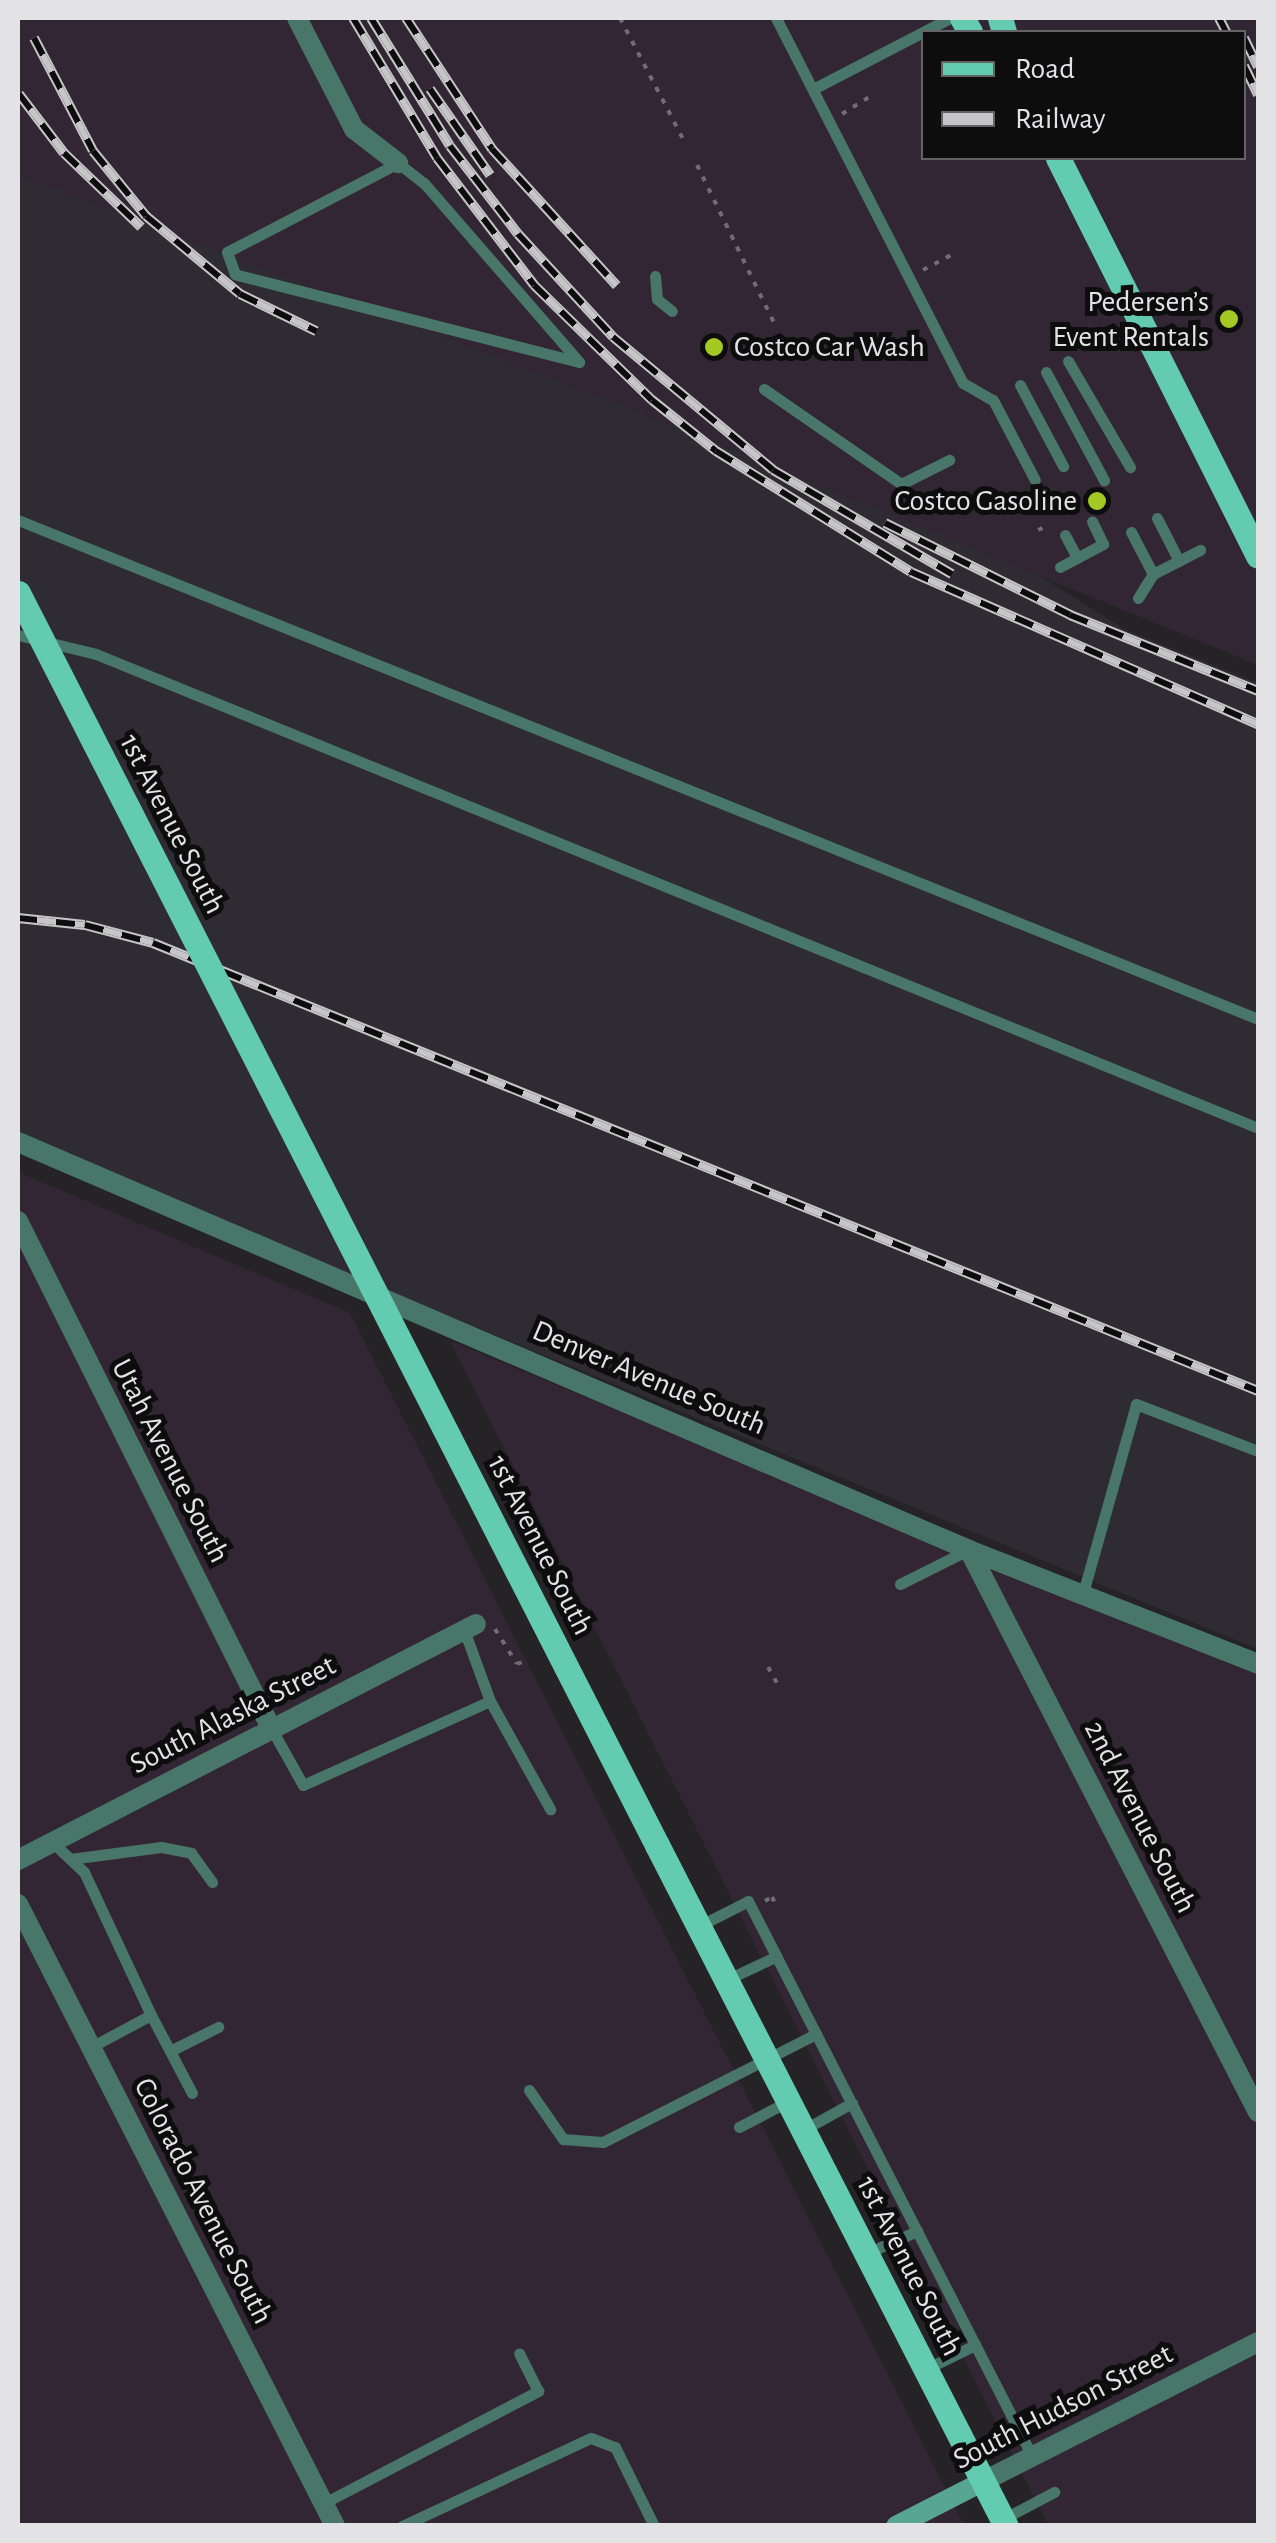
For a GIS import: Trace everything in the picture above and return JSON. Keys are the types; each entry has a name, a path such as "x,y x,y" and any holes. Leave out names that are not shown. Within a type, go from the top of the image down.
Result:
{"main road":[{"path":"1059,160 1104,241 1258,556"},
{"name":"1st Avenue South","path":"18,593 1004,2522"}],"street":[{"path":"298,18 354,129 398,163"},
{"name":"Denver Avenue South","path":"18,1142 968,1550 1258,1664"},
{"name":"Utah Avenue South","path":"18,1220 271,1728"},
{"name":"2nd Avenue South","path":"968,1550 1258,2112"},
{"name":"South Alaska Street","path":"18,1860 470,1627"},
{"name":"Colorado Avenue South","path":"18,1904 336,2526"},
{"name":"South Hudson Street","path":"896,2526 1258,2342"}],"lane":[{"path":"776,18 963,383 993,400 1036,480"},
{"path":"927,30 950,18"},
{"path":"812,89 921,33"},
{"path":"398,163 424,183 579,362 235,274 228,252 398,163"},
{"path":"655,276 658,299 672,312"},
{"path":"1068,361 1130,468"},
{"path":"1046,372 1104,480"},
{"path":"1020,385 1063,466"},
{"path":"764,390 901,484 949,460"},
{"path":"1157,518 1179,561"},
{"path":"18,520 1258,1018"},
{"path":"1060,567 1104,544 1092,521"},
{"path":"1131,532 1153,574"},
{"path":"1065,534 1077,558"},
{"path":"1138,598 1153,574 1200,550"},
{"path":"18,635 96,654 1258,1128"},
{"path":"1083,1592 1136,1404 1258,1451"},
{"path":"900,1584 968,1550"},
{"path":"470,1627 490,1701 550,1809"},
{"path":"271,1728 303,1785 490,1701"},
{"path":"52,1842 84,1872 192,2093"},
{"path":"70,1859 160,1847 191,1853 212,1882"},
{"path":"699,1926 748,1901 1032,2456"},
{"path":"726,1980 777,1956"},
{"path":"91,2047 151,2015"},
{"path":"170,2050 218,2027"},
{"path":"529,2090 550,2126 582,2145 629,2131 816,2034"},
{"path":"738,2126 788,2101"},
{"path":"803,2130 852,2103"},
{"path":"867,2253 917,2231"},
{"path":"926,2369 975,2344"},
{"path":"324,2504 538,2391 519,2352"},
{"path":"402,2526 591,2438 614,2448 654,2526"},
{"path":"1004,2522 1054,2492"}],"path":[{"path":"620,18 683,140"},
{"path":"841,114 872,95"},
{"path":"696,165 775,325"},
{"path":"923,270 953,254"},
{"path":"1038,530 1045,527"},
{"path":"470,1627 498,1630 517,1664 525,1660"},
{"path":"768,1667 778,1685"},
{"path":"772,1898 778,1909"}],"shaded area":[{"path":"18,18 641,413 1032,571 1124,629 1258,683 1258,1649 18,1139"},
{"path":"18,18 1258,18 1258,665 644,414 18,175"},
{"path":"18,1172 350,1313 964,2525 18,2525"},
{"path":"450,1341 1258,1675 1258,2525 1048,2525"}],"railway":[{"path":"353,18 437,158 534,285 652,400 716,451 911,572 1258,724"},
{"path":"371,18 450,146 518,234 613,337 773,470 952,574"},
{"path":"406,18 492,149 617,286"},
{"path":"1219,18 1225,30"},
{"path":"34,38 93,151 146,216 240,294 316,331"},
{"path":"1246,42 1258,67"},
{"path":"1246,70 1258,95"},
{"path":"430,89 490,175"},
{"path":"19,94 64,153 141,227"},
{"path":"885,523 1070,615 1258,691"},
{"path":"18,918 85,925 153,943 1258,1391"}],"place":[{"name":"Pedersen’s Event Rentals","path":"1229,319"},
{"name":"Costco Car Wash","path":"714,347"},
{"name":"Costco Gasoline","path":"1097,501"}]}
